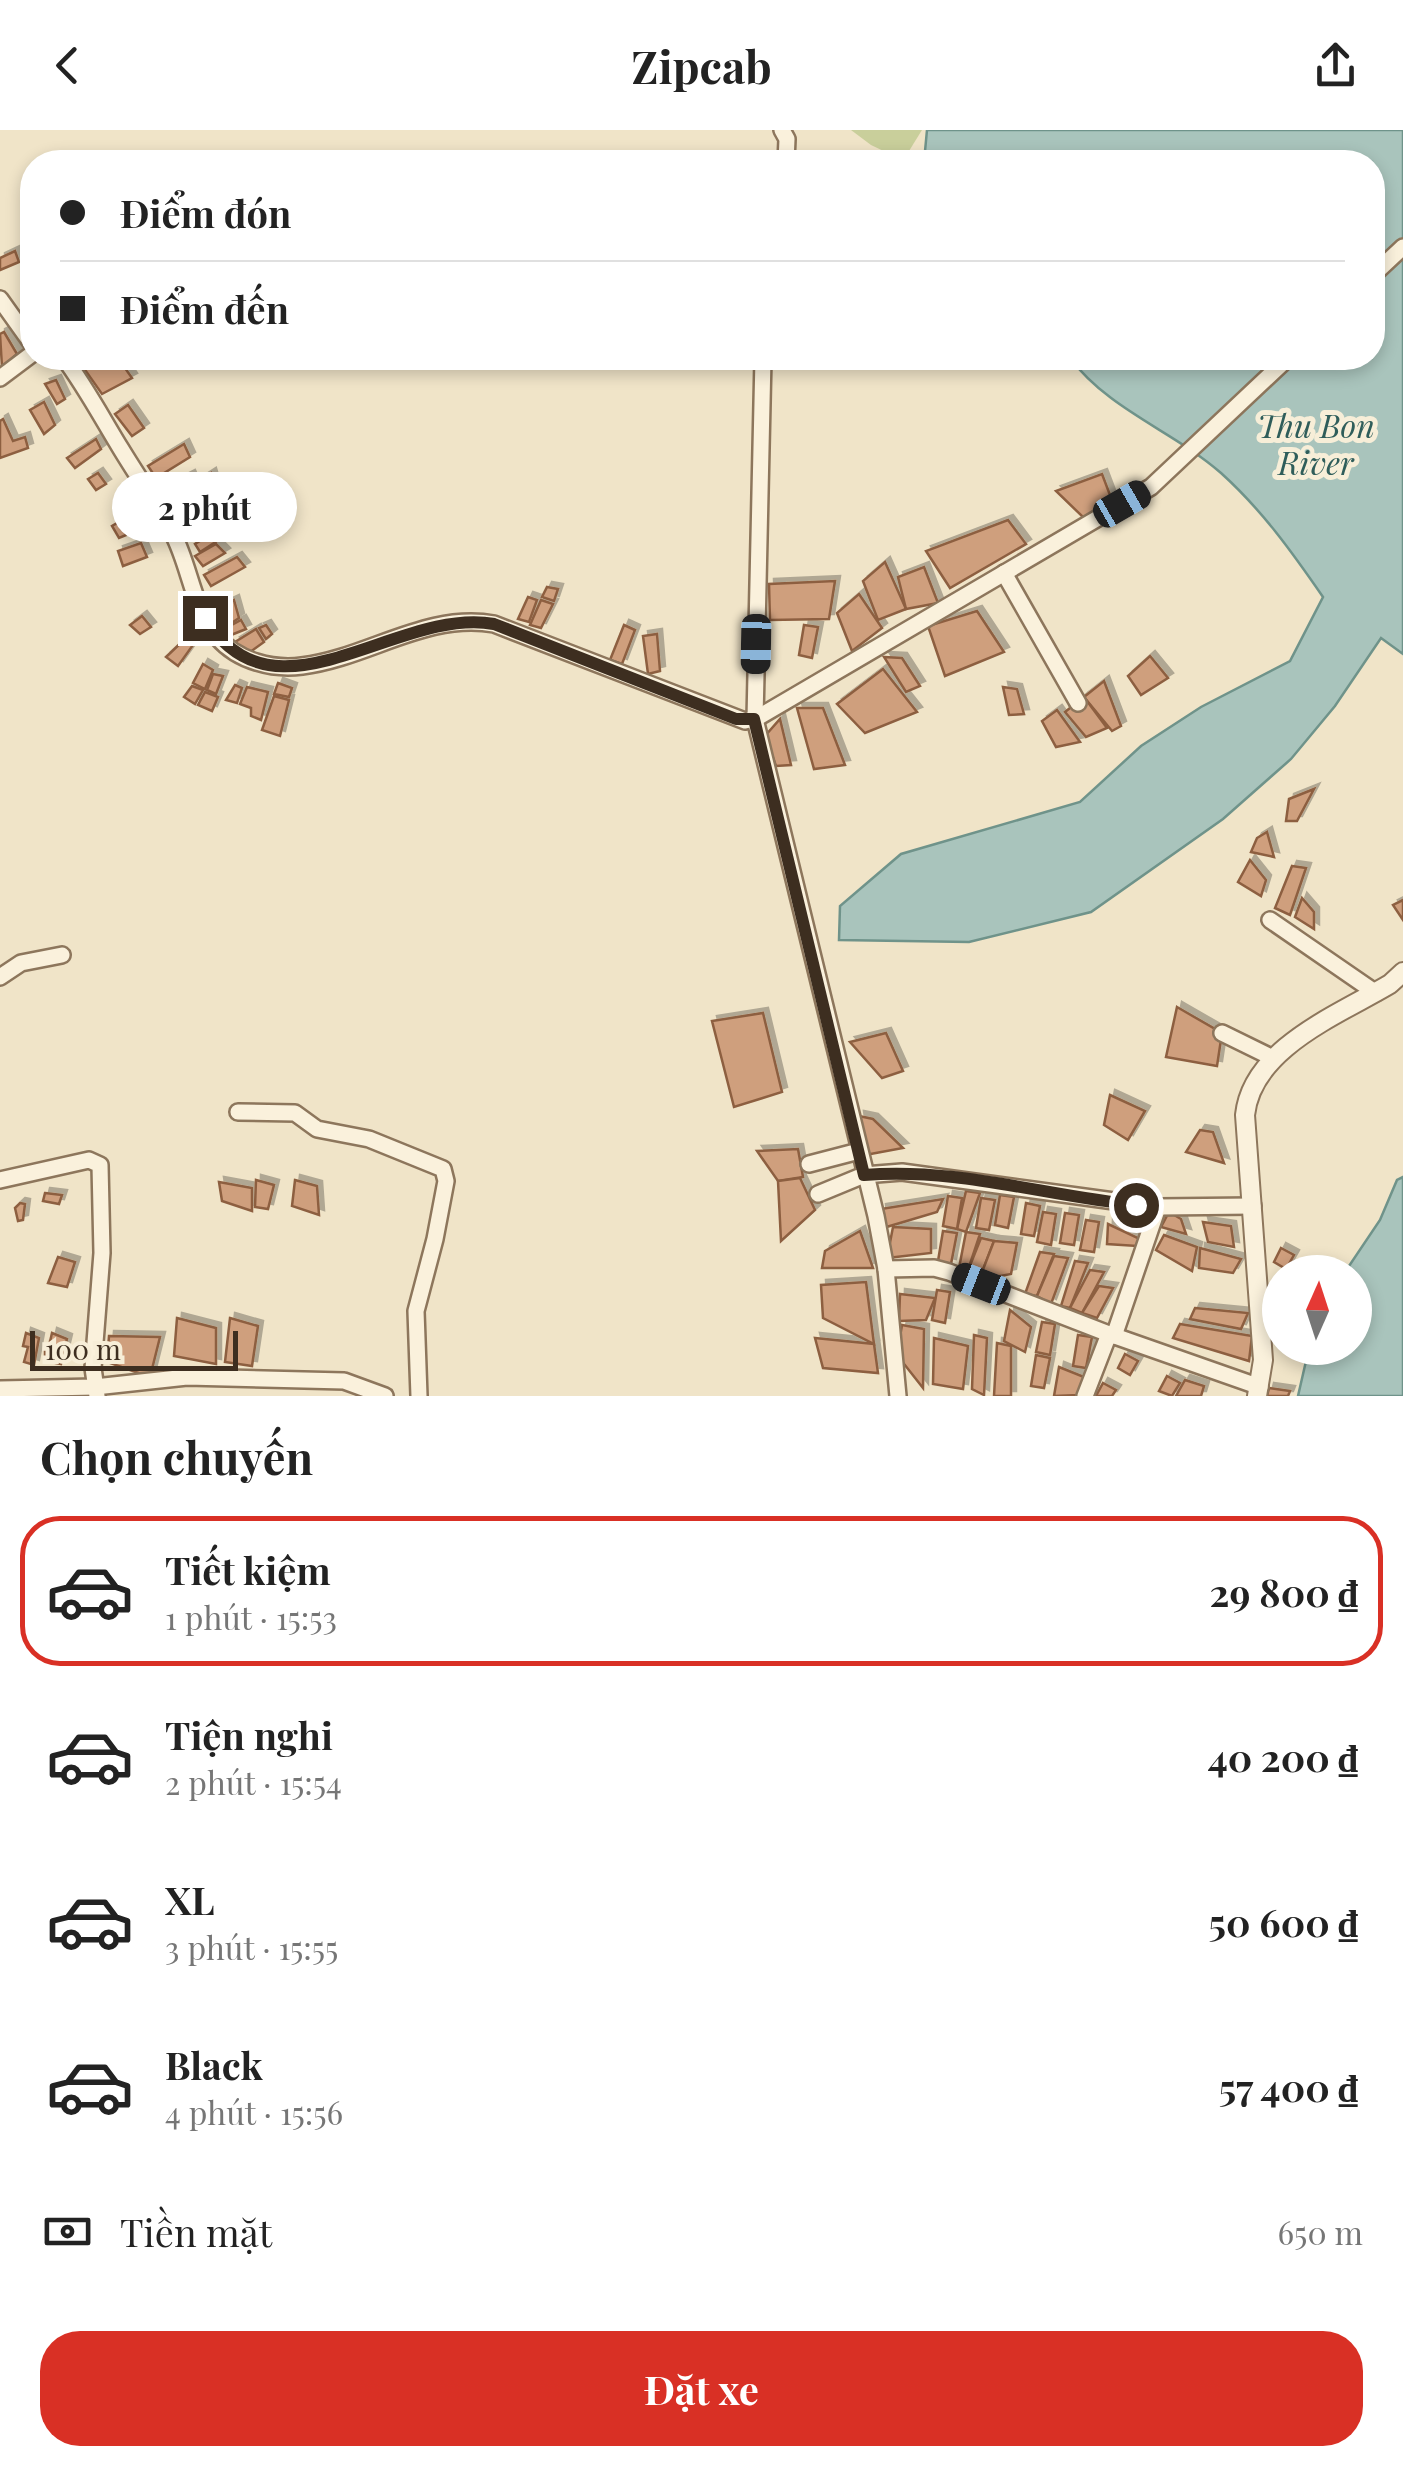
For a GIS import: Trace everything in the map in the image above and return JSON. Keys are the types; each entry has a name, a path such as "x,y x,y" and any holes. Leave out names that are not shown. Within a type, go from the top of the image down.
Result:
{"street":[{"path":"0,298 20,327"},
{"path":"71,370 174,536 216,637 243,656 262,664 306,666 409,632 473,620 494,624 736,719 754,719 1151,487 1276,370"},
{"path":"764,370 754,719 886,1269 898,1396"},
{"path":"1004,573 1078,703"},
{"path":"1270,920 1376,993"},
{"path":"0,977 21,962 62,954"},
{"path":"886,1269 934,1268 949,1272 1258,1392 1263,1360 1245,1115 1247,1097 1254,1081 1286,1046 1376,993 1403,972"},
{"path":"1222,1033 1274,1058"},
{"path":"238,1112 295,1112 310,1127 369,1139 443,1169 446,1181 416,1311 419,1396"},
{"path":"809,1164 859,1151"},
{"path":"0,1180 90,1160 100,1165 102,1252 94,1354 96,1392"},
{"path":"818,1194 864,1175 917,1173 1158,1207 1253,1206"},
{"path":"1086,1396 1158,1207"},
{"path":"0,1388 96,1392 187,1376 344,1380 385,1396"}],"green space":[{"path":"851,130 922,130 910,150 881,150"}],"water":[{"name":"Thu Bon River","path":"927,130 1403,130 1403,654 1381,638 1335,706 1291,759 1223,819 1091,912 969,942 839,940 840,906 901,854 1080,802 1141,746 1201,707 1290,661 1323,597 1236,487 1202,458 1103,392 1081,370 1385,370 1385,150 925,150"},
{"path":"1403,1177 1403,1396 1298,1396 1305,1365 1372,1365 1372,1255 1356,1255 1380,1220 1397,1180"}],"building":[{"path":"15,251 19,262 0,270 0,258"},
{"path":"4,332 17,354 2,367 0,334"},
{"path":"85,370 126,370 132,378 102,394"},
{"path":"56,380 65,399 57,404 45,384"},
{"path":"44,402 55,425 44,434 30,410"},
{"path":"128,405 144,428 132,436 115,414"},
{"path":"3,419 13,441 25,437 28,448 0,458 0,421"},
{"path":"96,439 101,449 75,468 67,458"},
{"path":"184,444 190,457 156,478 148,466"},
{"path":"98,473 106,484 96,490 88,479"},
{"path":"211,473 215,487 182,505 177,495"},
{"path":"1102,474 1113,503 1084,518 1056,491"},
{"path":"190,475 193,482 176,493 171,485"},
{"path":"216,503 221,514 198,526 193,518"},
{"path":"124,519 131,533 119,538 112,526"},
{"path":"1008,520 1026,544 950,588 926,551"},
{"path":"227,524 231,532 200,552 195,544"},
{"path":"141,543 147,557 123,566 118,551"},
{"path":"216,544 225,553 203,566 195,556"},
{"path":"237,557 245,567 211,586 204,575"},
{"path":"885,562 906,609 878,620 863,581"},
{"path":"924,567 938,603 906,609 898,577"},
{"path":"835,581 829,619 770,620 769,584"},
{"path":"547,587 558,589 554,601 542,597"},
{"path":"859,594 882,628 852,651 837,613"},
{"path":"528,597 537,600 529,622 518,619"},
{"path":"234,600 239,618 227,626 219,607"},
{"path":"541,600 553,604 541,628 530,625"},
{"path":"216,611 225,625 217,630 207,614"},
{"path":"977,611 1004,652 945,676 928,626"},
{"path":"142,616 151,627 140,634 130,625"},
{"path":"241,620 246,629 231,635 228,627"},
{"path":"266,625 272,634 266,639 259,628"},
{"path":"624,625 635,630 622,664 610,660"},
{"path":"804,625 818,627 812,658 799,655"},
{"path":"256,629 264,642 246,655 235,642"},
{"path":"657,634 660,671 648,674 643,636"},
{"path":"186,638 193,645 178,666 166,657"},
{"path":"1150,656 1168,678 1141,695 1128,676"},
{"path":"884,657 902,658 920,686 906,692"},
{"path":"203,664 213,670 205,689 193,683"},
{"path":"883,669 917,712 865,733 837,704"},
{"path":"213,674 223,676 216,694 207,690"},
{"path":"1104,681 1121,726 1112,731 1084,697"},
{"path":"278,683 292,688 289,697 274,694"},
{"path":"235,685 242,688 237,703 226,700"},
{"path":"192,686 203,690 195,704 184,697"},
{"path":"247,687 268,692 261,720 251,716 251,708 240,704"},
{"path":"1003,687 1017,689 1024,714 1009,715"},
{"path":"205,692 218,697 212,711 198,705"},
{"path":"274,696 289,700 280,736 262,730"},
{"path":"1084,697 1107,728 1086,737 1065,712"},
{"path":"797,708 823,708 845,765 814,769"},
{"path":"1057,710 1080,742 1056,747 1042,721"},
{"path":"780,719 791,765 776,766 765,736"},
{"path":"1314,789 1297,821 1286,821 1289,799"},
{"path":"1267,832 1274,857 1251,852 1257,838"},
{"path":"1250,860 1266,880 1261,896 1238,882"},
{"path":"1292,866 1306,868 1290,915 1275,908"},
{"path":"1302,898 1314,912 1314,929 1295,917"},
{"path":"1403,900 1403,920 1393,905"},
{"path":"1177,1007 1222,1033 1217,1066 1166,1057"},
{"path":"763,1013 782,1092 734,1107 712,1021"},
{"path":"886,1033 903,1071 882,1078 850,1042"},
{"path":"1110,1095 1145,1111 1128,1140 1104,1125"},
{"path":"859,1116 873,1119 903,1148 865,1155"},
{"path":"1200,1130 1213,1132 1224,1163 1186,1152"},
{"path":"798,1149 803,1177 778,1181 757,1151"},
{"path":"800,1178 815,1210 781,1241 778,1181"},
{"path":"256,1180 274,1185 268,1209 255,1207"},
{"path":"295,1180 317,1186 319,1215 292,1206"},
{"path":"219,1182 252,1188 252,1211 222,1201"},
{"path":"966,1191 980,1193 966,1232 957,1229"},
{"path":"45,1193 62,1195 59,1204 43,1201"},
{"path":"1000,1195 1014,1197 1008,1228 995,1225"},
{"path":"948,1196 962,1198 957,1229 943,1226"},
{"path":"981,1198 995,1200 989,1230 976,1228"},
{"path":"943,1199 937,1212 883,1228 881,1209"},
{"path":"1026,1203 1040,1206 1034,1236 1021,1234"},
{"path":"25,1204 23,1220 18,1221 15,1208"},
{"path":"1043,1212 1056,1214 1051,1245 1037,1242"},
{"path":"1169,1212 1181,1219 1186,1234 1161,1227"},
{"path":"1065,1213 1079,1215 1074,1245 1060,1243"},
{"path":"1086,1220 1099,1222 1094,1252 1080,1250"},
{"path":"1203,1222 1231,1226 1234,1247 1208,1242"},
{"path":"1108,1224 1140,1239 1137,1246 1107,1244"},
{"path":"893,1227 931,1229 931,1253 887,1258"},
{"path":"860,1231 873,1268 822,1268 825,1251"},
{"path":"943,1231 957,1233 951,1264 938,1261"},
{"path":"966,1232 980,1234 967,1273 959,1268"},
{"path":"1164,1235 1197,1247 1192,1271 1156,1250"},
{"path":"981,1238 994,1241 979,1280 967,1273"},
{"path":"994,1241 1017,1243 1011,1274 979,1280"},
{"path":"1200,1248 1241,1259 1233,1273 1199,1268"},
{"path":"1040,1252 1054,1254 1037,1296 1025,1294"},
{"path":"1054,1256 1068,1258 1051,1304 1037,1296"},
{"path":"58,1257 75,1262 67,1287 48,1283"},
{"path":"1075,1261 1088,1263 1070,1308 1061,1306"},
{"path":"1090,1270 1104,1272 1082,1313 1070,1308"},
{"path":"866,1282 874,1344 823,1318 821,1285"},
{"path":"1099,1286 1113,1288 1097,1318 1082,1313"},
{"path":"937,1290 950,1292 945,1323 932,1320"},
{"path":"900,1294 935,1298 926,1320 899,1321"},
{"path":"1195,1308 1248,1313 1241,1329 1190,1319"},
{"path":"1010,1310 1031,1327 1025,1352 1004,1341"},
{"path":"177,1318 216,1328 216,1364 174,1356"},
{"path":"230,1318 258,1326 252,1366 225,1362"},
{"path":"1042,1322 1055,1324 1050,1355 1036,1352"},
{"path":"1180,1324 1252,1336 1249,1361 1173,1338"},
{"path":"902,1325 924,1329 923,1388 897,1355"},
{"path":"26,1333 39,1338 34,1365 24,1362"},
{"path":"52,1333 67,1339 61,1364 45,1361 45,1346 49,1346"},
{"path":"974,1335 987,1338 984,1395 972,1389"},
{"path":"1078,1335 1092,1337 1086,1368 1073,1366"},
{"path":"109,1336 160,1337 150,1377 107,1362"},
{"path":"815,1338 874,1344 878,1373 823,1368"},
{"path":"934,1338 968,1346 963,1389 933,1384"},
{"path":"997,1343 1011,1346 1011,1396 994,1396"},
{"path":"1125,1354 1138,1361 1130,1375 1118,1368"},
{"path":"1036,1355 1050,1358 1044,1388 1031,1386"},
{"path":"1059,1367 1084,1377 1079,1395 1054,1396"},
{"path":"1167,1376 1180,1383 1172,1396 1159,1391"},
{"path":"1185,1380 1204,1386 1201,1396 1176,1396"},
{"path":"1103,1383 1116,1390 1112,1396 1096,1396"},
{"path":"1269,1388 1290,1391 1288,1396 1267,1396"}],"route":[{"path":"205,618 216,637 230,649 262,664 288,668 336,659 409,632 473,620 494,624 736,719 754,719 864,1175 902,1172 948,1177 1136,1205"}]}
